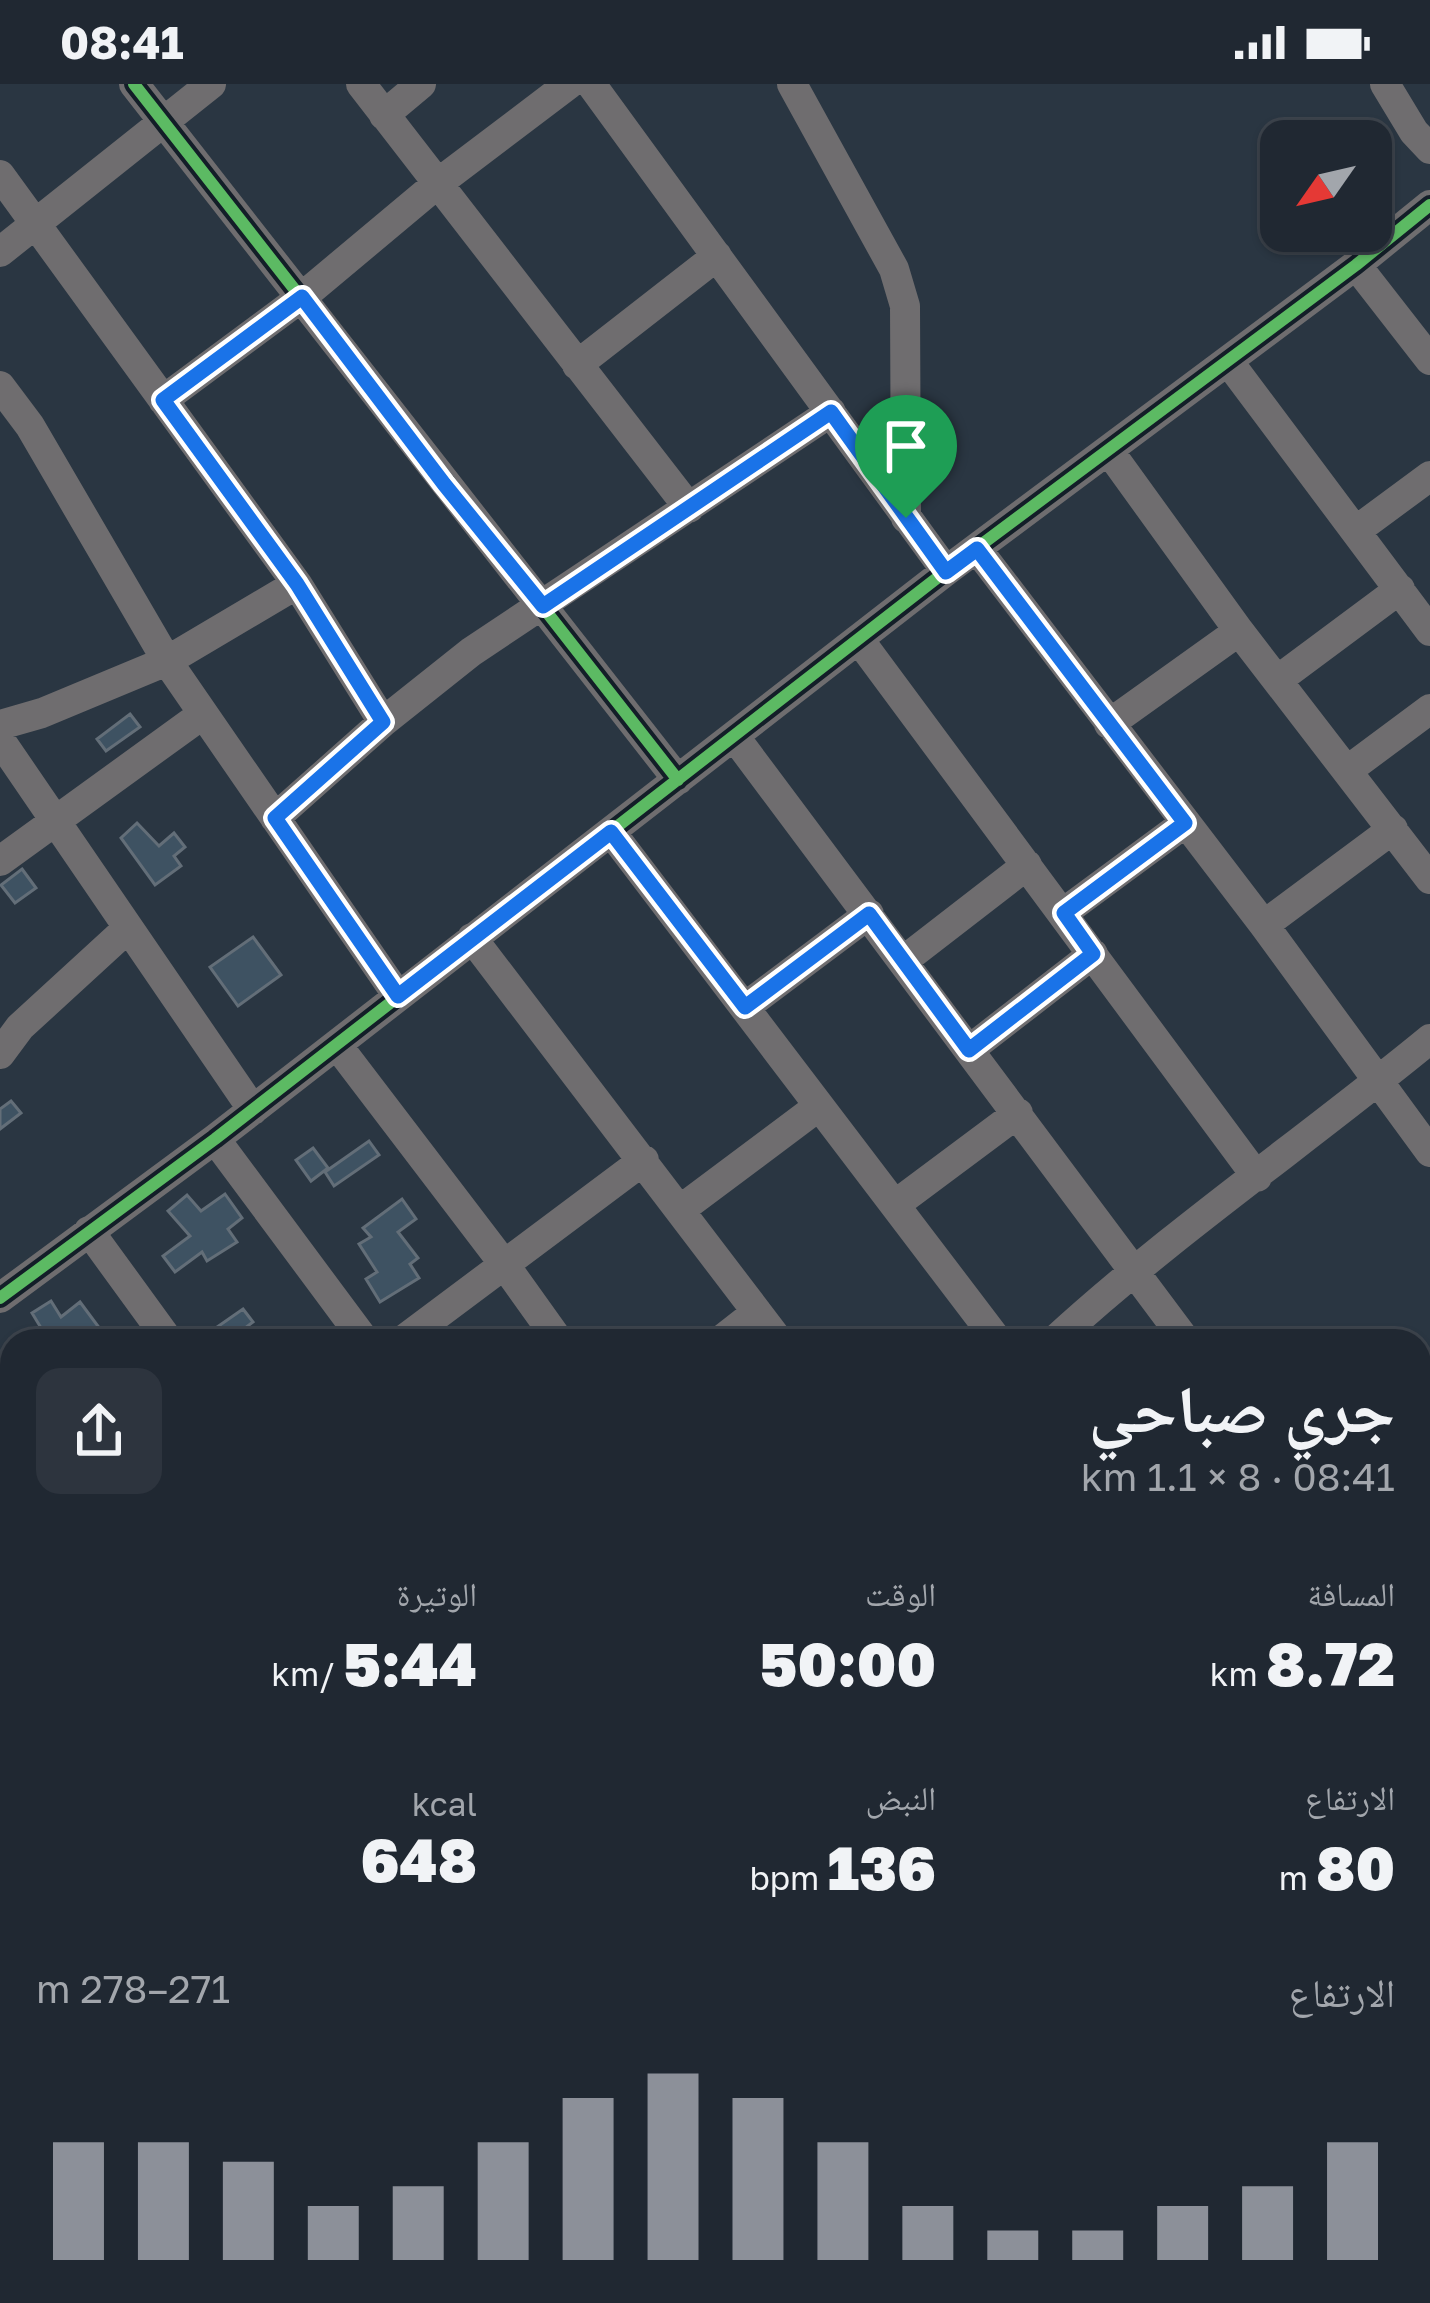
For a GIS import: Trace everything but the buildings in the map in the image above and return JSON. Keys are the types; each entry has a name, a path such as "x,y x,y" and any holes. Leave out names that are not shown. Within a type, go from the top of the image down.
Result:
{"street":[{"path":"134,84 678,780"},
{"path":"0,252 211,84"},
{"path":"361,84 689,508"},
{"path":"384,115 421,84"},
{"path":"163,400 302,297 437,184 569,84"},
{"path":"591,84 946,572"},
{"path":"792,84 894,269 905,306 906,518"},
{"path":"1385,84 1414,132 1430,148"},
{"path":"0,175 297,584 383,722"},
{"path":"0,1298 253,1110 946,572 1430,205"},
{"path":"578,365 717,256"},
{"path":"1356,265 1430,360"},
{"path":"1228,361 1430,631"},
{"path":"0,386 30,426 166,661 398,996"},
{"path":"275,818 471,652 831,412"},
{"path":"1109,451 1239,631 1430,878"},
{"path":"1357,530 1430,476"},
{"path":"977,549 1430,1153"},
{"path":"0,725 42,713 166,661 297,584"},
{"path":"1279,679 1400,590"},
{"path":"1109,724 1239,631"},
{"path":"860,641 1257,1178"},
{"path":"1348,770 1430,709"},
{"path":"0,861 203,714"},
{"path":"734,736 1177,1329"},
{"path":"0,740 253,1110"},
{"path":"1064,913 1185,823"},
{"path":"1264,926 1393,829"},
{"path":"611,832 989,1329"},
{"path":"903,961 1028,865"},
{"path":"745,1007 869,914"},
{"path":"0,1054 20,1027 128,928"},
{"path":"472,938 770,1329"},
{"path":"969,1050 1093,954"},
{"path":"1067,1329 1133,1268 1257,1178 1430,1039"},
{"path":"337,1045 551,1329"},
{"path":"680,1210 819,1106"},
{"path":"896,1204 1018,1113"},
{"path":"215,1139 356,1329"},
{"path":"418,1329 644,1160"},
{"path":"89,1232 161,1329"},
{"path":"735,1329 757,1312"}],"cycle path":[{"path":"134,84 678,780"},
{"path":"0,1298 215,1139 946,571 1430,205"}],"route":[{"path":"302,297 543,606 831,412 906,518 946,572 977,549 1185,823 1064,913 1093,954 969,1050 869,914 745,1007 611,832 398,996 275,818 383,722 297,584 163,400 302,297"}]}
